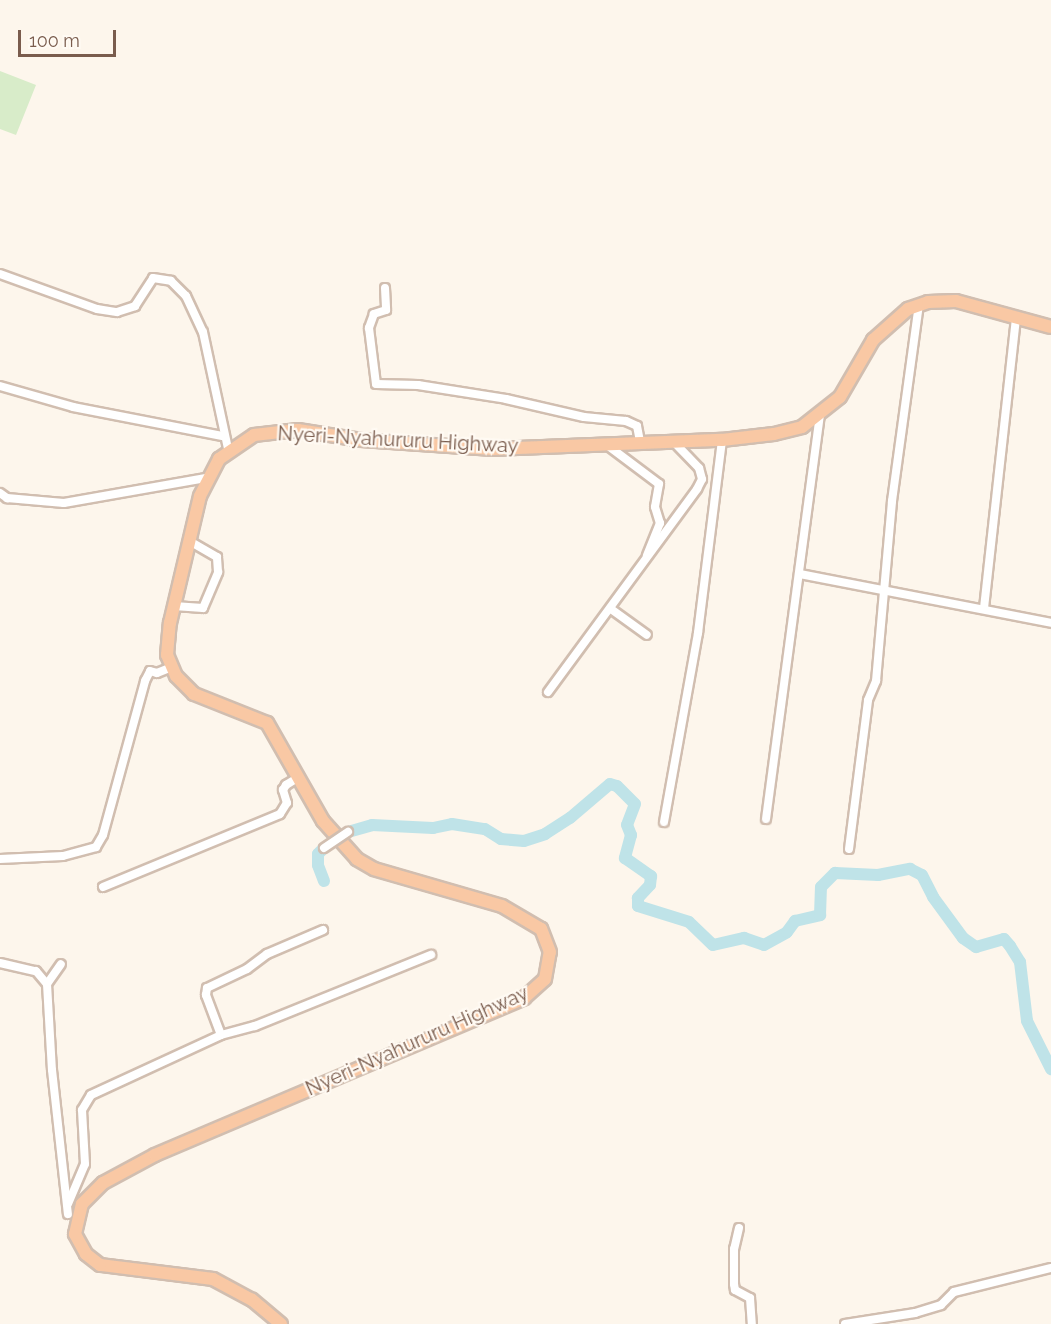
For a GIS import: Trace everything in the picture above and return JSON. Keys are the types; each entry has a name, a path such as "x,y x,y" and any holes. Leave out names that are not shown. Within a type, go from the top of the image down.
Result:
{"highway":[{"name":"Nyeri-Nyahururu Highway","path":"281,1324 252,1300 213,1279 100,1265 86,1254 75,1234 82,1204 103,1183 155,1155 524,998 545,979 550,952 541,929 502,906 374,869 357,859 329,829 267,723 194,694 183,686 167,655 167,636 206,478 228,449 254,435 298,430 361,440 494,449 672,440 722,440 791,431 816,419 820,410 840,397 884,327 919,305 957,301 1051,327"}],"street":[{"path":"0,274 109,311 135,306 153,279 171,281 186,296 203,332 221,409 222,436 228,449"},
{"path":"385,288 386,310 374,314 369,328 376,384 418,385 506,399 584,417 626,421 637,426 640,442"},
{"path":"849,849 868,700 876,681 900,429 919,305"},
{"path":"984,608 1016,317"},
{"path":"0,386 73,407 222,436"},
{"path":"766,819 820,410"},
{"path":"548,692 641,568 702,479 699,468 672,440"},
{"path":"664,822 698,633 722,440"},
{"path":"606,444 659,484 655,507 660,523 641,568"},
{"path":"0,493 7,498 64,502 206,478"},
{"path":"174,606 203,608 218,572 218,557 189,541"},
{"path":"800,574 984,608 1051,623"},
{"path":"611,609 647,635"},
{"path":"0,859 63,856 96,847 103,836 145,681 150,671 157,673 172,667"},
{"path":"103,887 280,814 288,803 283,790 286,785 299,777"},
{"path":"324,848 348,832"},
{"path":"221,1035 206,995 207,988 251,967 267,954 323,930"},
{"path":"68,1204 85,1164 82,1110 86,1100 221,1035 255,1026 431,955"},
{"path":"0,963 36,971 47,984 52,1070 68,1214"},
{"path":"47,984 61,964"},
{"path":"739,1228 734,1249 734,1284 737,1291 750,1298 752,1324"},
{"path":"844,1324 915,1313 941,1305 957,1291 1051,1268"}],"green space":[{"path":"0,71 36,85 16,135 0,129"}],"waterway":[{"path":"348,832 372,825 433,828 452,824 485,829 501,839 524,841 545,834 570,818 610,784 617,786 635,804 627,825 631,835 625,858 651,876 650,885 638,898 638,906 689,922 713,945 744,938 764,945 787,932 795,921 820,915 821,887 835,873 878,875 910,869 922,875 933,897 963,938 976,947 1004,939 1010,946 1020,962 1027,1021 1051,1069"},
{"path":"324,848 318,854 318,865 324,881"}]}
